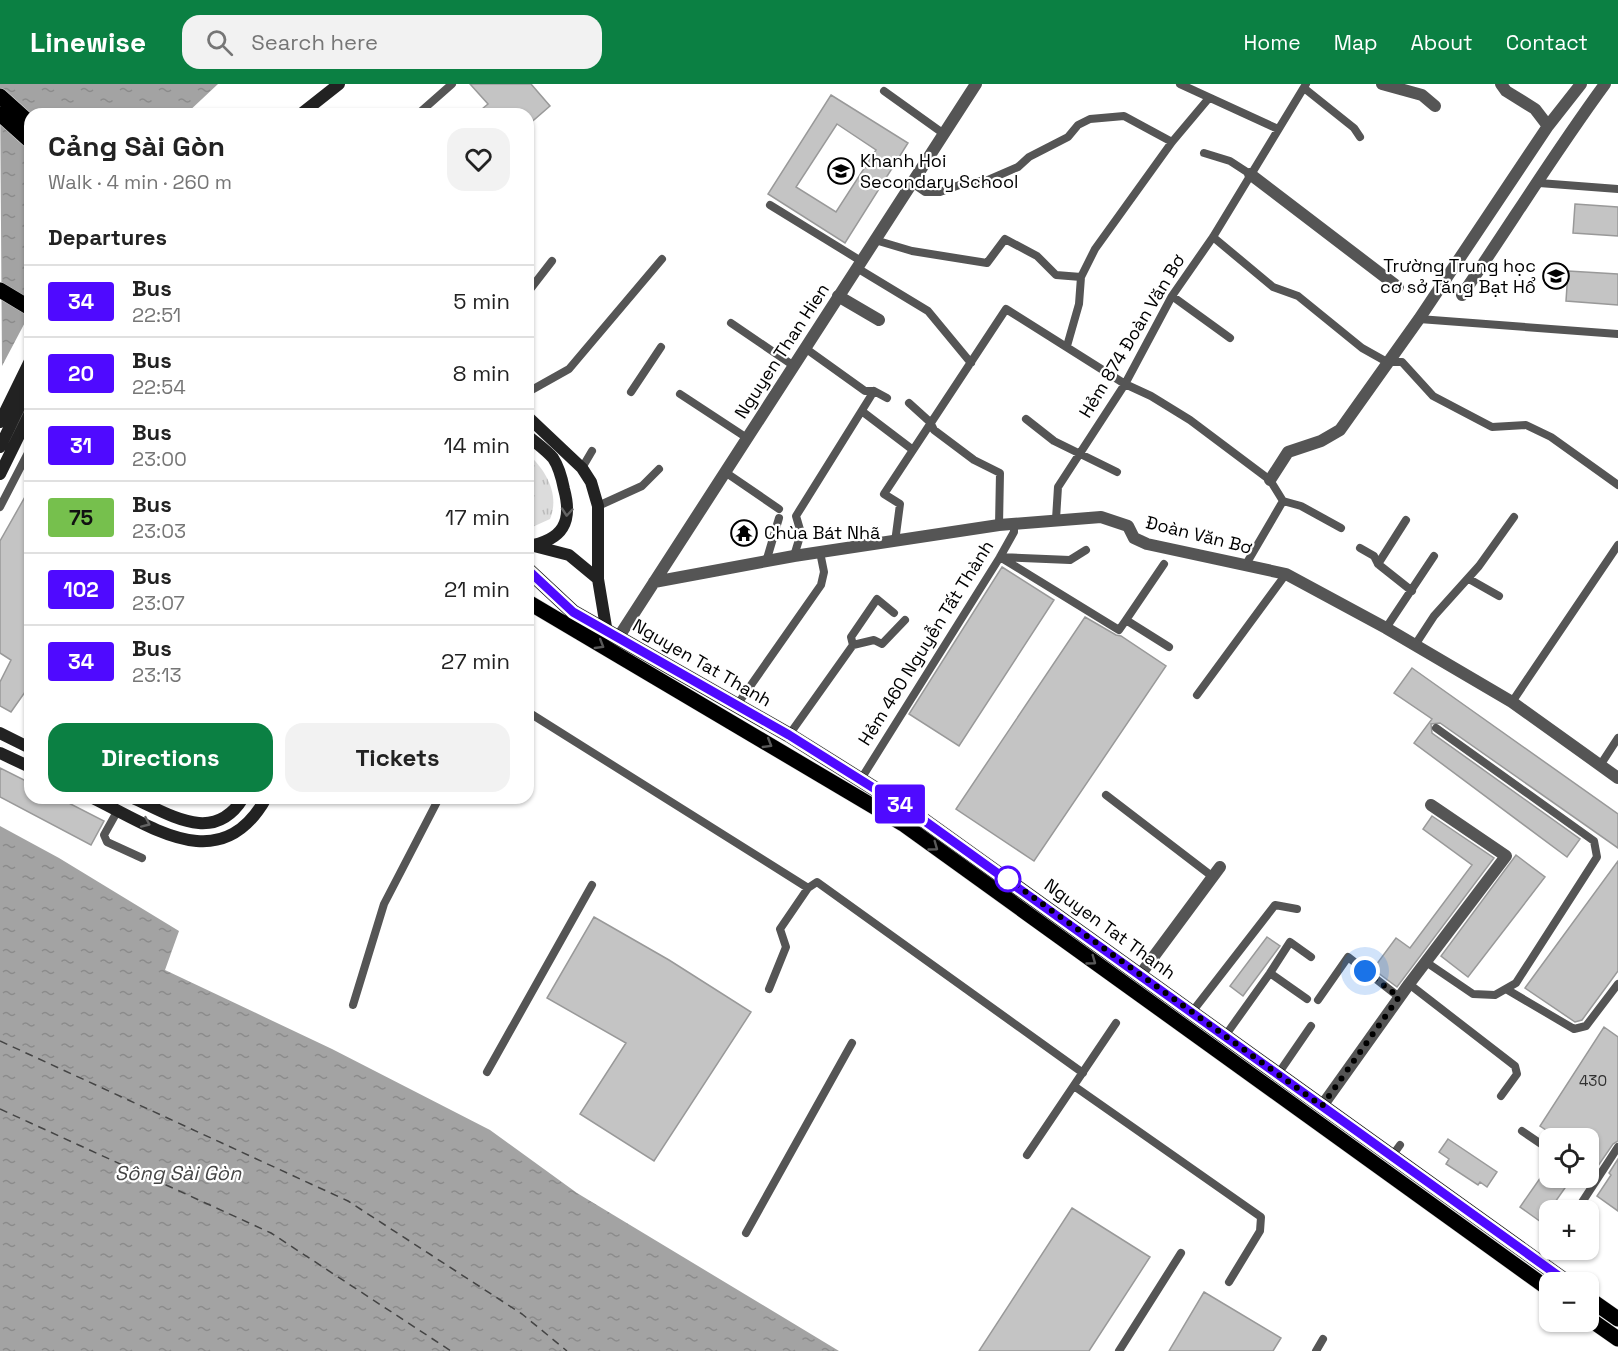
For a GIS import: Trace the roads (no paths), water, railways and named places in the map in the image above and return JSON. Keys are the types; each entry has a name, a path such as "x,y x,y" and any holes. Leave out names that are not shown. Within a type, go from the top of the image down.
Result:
{"main road":[{"path":"309,108 339,84"},
{"path":"0,96 24,118"},
{"path":"0,114 24,136"},
{"path":"0,290 24,304"},
{"path":"0,422 24,373"},
{"path":"0,447 24,401"},
{"path":"534,423 582,468 591,482 598,506 598,579 613,635"},
{"path":"0,474 24,425"},
{"path":"534,441 553,458 566,494 568,518 563,528 553,538 534,544"},
{"path":"534,547 569,555 598,579"},
{"name":"Nguyen Tat Thanh","path":"534,576 573,612 789,735 861,779 958,844 1322,1106 1396,1151 1552,1272"},
{"path":"534,599 550,615"},
{"path":"534,606 903,824 1539,1282"},
{"path":"0,733 24,745"},
{"path":"0,753 24,765"},
{"path":"106,804 177,837 199,843 218,841 246,827 262,804"},
{"path":"147,804 193,824 210,823 225,818 238,804"},
{"path":"1599,1306 1618,1319"},
{"path":"1599,1326 1618,1339"}],"street":[{"name":"Nguyen Than Hien","path":"613,635 654,582 976,84"},
{"path":"1382,84 1422,96 1435,106"},
{"path":"1501,84 1506,90 1535,109 1548,126"},
{"path":"1270,480 1288,452 1321,441 1340,430 1419,319 1548,126 1581,84"},
{"path":"1462,295 1539,183 1564,139 1605,84"},
{"path":"1250,174 1398,287"},
{"path":"838,296 879,320"},
{"name":"Đoàn Văn Bơ","path":"654,582 794,556 999,525 1101,517 1128,526 1134,538 1147,544 1286,574 1386,628 1512,702 1618,778"},
{"path":"1322,1106 1399,997 1506,856 1431,805"},
{"path":"1140,975 1217,872"}],"lane":[{"path":"425,108 452,84"},
{"path":"1180,84 1278,129"},
{"path":"1305,86 1354,128 1360,137"},
{"name":"Hẻm 874 Đoàn Văn Bơ","path":"1056,519 1058,487 1125,384 1172,296 1213,237 1305,86"},
{"path":"884,91 944,134"},
{"path":"1066,346 1079,304 1081,277 1095,249 1172,142 1209,98"},
{"path":"912,183 925,192 940,192 964,183 988,180 1018,167 1029,157 1068,137 1078,125 1090,119 1124,116 1172,142"},
{"path":"1204,153 1230,162 1250,174"},
{"path":"1539,183 1618,189"},
{"path":"770,205 928,311 971,363"},
{"path":"1213,237 1273,287 1298,296 1362,348 1387,362 1402,362 1433,396 1492,428 1527,425 1551,437 1618,485"},
{"path":"875,240 912,251 987,263 1005,239 1037,256 1056,275 1081,277"},
{"path":"534,389 568,369 663,259"},
{"path":"534,284 552,261"},
{"path":"1172,296 1230,338"},
{"path":"895,542 900,504 884,494 1006,309 1125,384 1151,396 1190,420 1270,480 1283,501 1301,506 1341,528"},
{"path":"1419,319 1618,334"},
{"path":"731,323 794,366"},
{"path":"631,392 661,346"},
{"path":"805,348 865,391 874,391 887,398"},
{"path":"794,556 801,533 796,516 874,391"},
{"path":"680,394 747,438"},
{"path":"909,403 931,424 934,430 974,460 1000,473 999,525"},
{"path":"863,412 913,450"},
{"path":"1026,419 1041,432 1117,472"},
{"path":"582,468 591,451"},
{"path":"0,507 24,461"},
{"path":"598,506 642,486 659,469"},
{"path":"725,472 779,513 766,562"},
{"path":"1245,566 1283,501"},
{"path":"1415,645 1434,616 1468,579 1514,517"},
{"path":"1378,564 1406,520"},
{"name":"Hẻm 460 Nguyễn Tất Thành","path":"861,779 1000,557 1014,532 1014,523"},
{"path":"1512,702 1618,545"},
{"path":"1360,548 1374,555 1378,564 1412,591"},
{"path":"1000,557 1071,560 1086,550"},
{"path":"737,705 821,585 824,572 820,552"},
{"path":"1386,628 1434,556"},
{"path":"1000,557 1119,630 1164,564"},
{"path":"1197,695 1286,574"},
{"path":"1468,579 1499,596"},
{"path":"853,645 851,637 877,599 894,613"},
{"path":"789,735 853,645 874,640 882,644 904,620"},
{"path":"1126,620 1169,647"},
{"path":"534,716 808,888"},
{"path":"1426,962 1473,994 1495,995 1516,983 1597,856 1594,841 1436,728"},
{"path":"1601,764 1618,738"},
{"path":"1106,795 1217,872"},
{"path":"353,1005 384,904 436,804"},
{"path":"118,810 104,835 107,842 142,858"},
{"path":"769,989 786,947 780,929 808,888 817,882 1083,1073"},
{"path":"487,1072 592,885"},
{"path":"1192,1012 1275,905 1297,909"},
{"path":"1225,1036 1290,942 1311,957"},
{"path":"1318,1000 1348,957 1399,997"},
{"path":"1270,973 1308,999"},
{"path":"1409,984 1515,1066 1517,1074 1501,1096"},
{"path":"1506,989 1574,1029 1586,1026 1618,984"},
{"path":"1027,1155 1116,1023"},
{"path":"1278,1074 1311,1026"},
{"path":"746,1233 852,1043"},
{"path":"1074,1086 1261,1217 1260,1231 1229,1282"},
{"path":"1522,1131 1539,1143"},
{"path":"1599,1171 1618,1147"},
{"path":"1119,1351 1181,1253"},
{"path":"1542,1265 1545,1260"},
{"path":"1316,1351 1323,1339"}],"water":[{"path":"0,84 218,84 192,108 24,108 24,324 2,366"},
{"name":"Sông Sài Gòn","path":"0,826 59,858 179,931 165,970 332,1049 490,1130 577,1193 839,1351 0,1351"}],"place":[{"name":"Khanh Hoi Secondary School","path":"841,171"},
{"name":"Trường Trung học cơ sở Tăng Bạt Hổ","path":"1556,276"},
{"name":"Chùa Bát Nhã","path":"744,533"}]}
